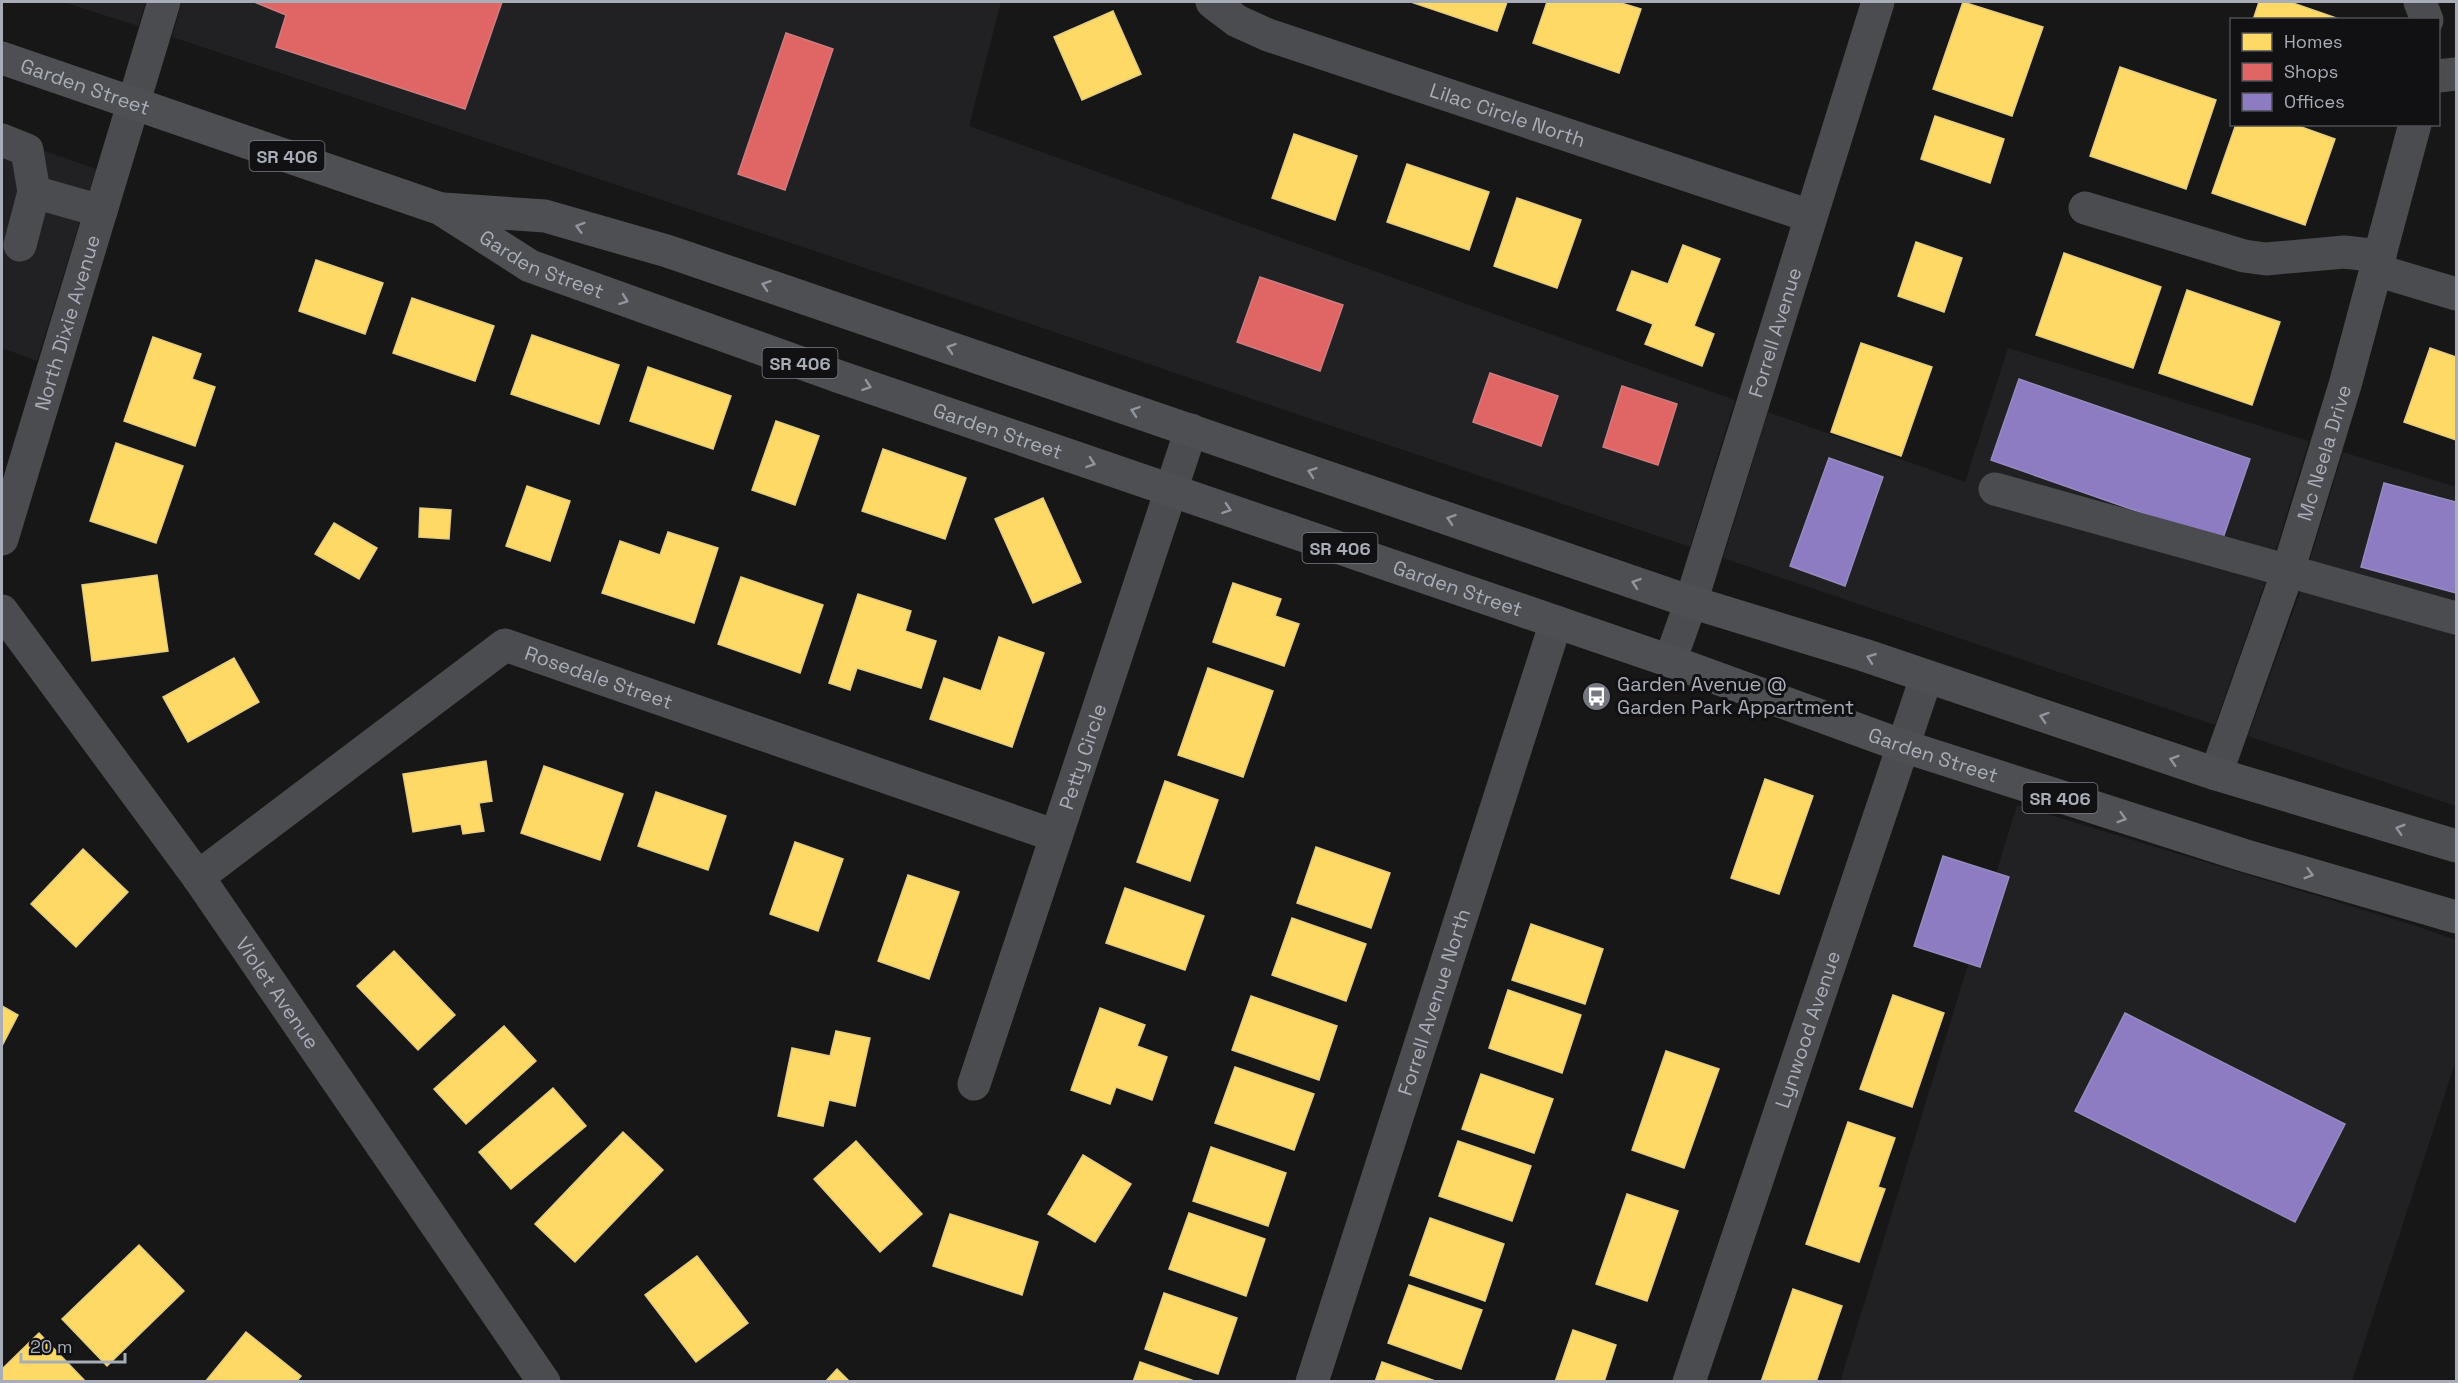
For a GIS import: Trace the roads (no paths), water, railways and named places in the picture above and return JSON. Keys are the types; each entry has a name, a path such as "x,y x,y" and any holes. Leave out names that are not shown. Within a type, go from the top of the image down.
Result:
{"main road":[{"name":"Garden Street","path":"2,58 441,208 545,216 667,251 1691,602 1864,655 1926,678 2216,774 2457,846"},
{"name":"Garden Street","path":"441,208 530,266 840,377 1670,661 1903,746 2101,811 2457,917"}],"street":[{"name":"North Dixie Avenue","path":"2,539 164,2"},
{"name":"Lilac Circle North","path":"1212,2 1237,21 1268,35 1810,216"},
{"name":"Forrell Avenue","path":"1670,661 1691,602 1878,2"},
{"path":"2420,2 2426,18"},
{"path":"2440,76 2457,74"},
{"name":"Mc Neela Drive","path":"2216,774 2288,571 2345,384 2414,126"},
{"path":"2,140 27,150 34,192 20,245"},
{"path":"34,192 101,211"},
{"path":"2085,208 2244,255 2266,259 2344,252 2457,294"},
{"name":"Petty Circle","path":"974,1084 1191,430"},
{"path":"1995,489 2457,618"},
{"name":"Violet Avenue","path":"2,611 198,877 544,1382"},
{"name":"Forrell Avenue North","path":"1312,1382 1556,622"},
{"name":"Rosedale Street","path":"198,877 505,645 1056,836"},
{"name":"Lynwood Avenue","path":"1689,1382 1926,678"}],"place":[{"name":"Garden Avenue @ Garden Park Appartment","path":"1596,696"}]}
